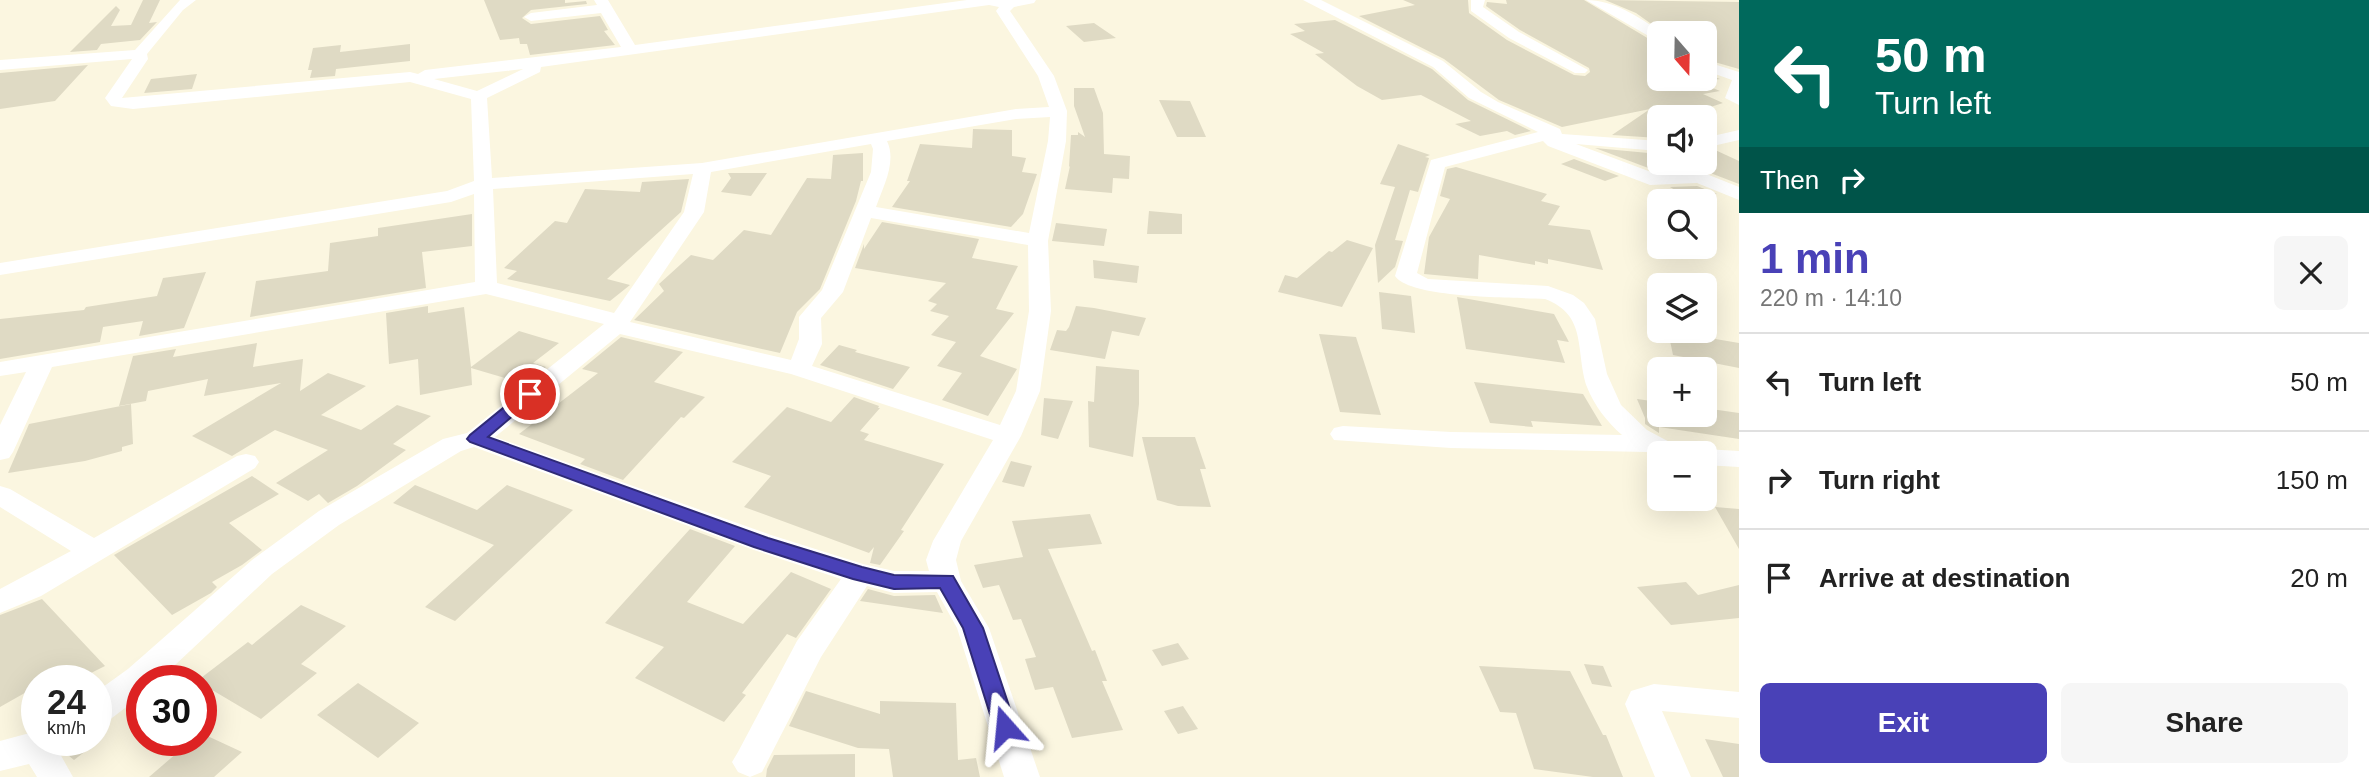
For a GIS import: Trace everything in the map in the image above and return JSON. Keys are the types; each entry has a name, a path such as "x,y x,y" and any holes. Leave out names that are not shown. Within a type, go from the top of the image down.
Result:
{"street":[{"path":"189,0 178,7 139,54 140,59 113,99 117,103 185,101 551,61 1003,1 1003,11 1046,76 1059,111 1038,241 1040,311 1028,391 1008,436 947,541 941,560 946,581 973,628 1021,777"},
{"path":"1310,0 1438,64 1475,95 1553,135"},
{"path":"1478,0 1476,8 1493,22 1580,70"},
{"path":"1593,0 1647,29"},
{"path":"531,17 603,4 630,50"},
{"path":"0,65 139,54"},
{"path":"410,77 479,96 551,61"},
{"path":"1717,70 1739,79 1733,98 1739,100"},
{"path":"479,96 486,287"},
{"path":"0,269 451,196 483,184 703,168 1016,114 1059,111"},
{"path":"1553,135 1549,139 1657,181 1699,177 1739,194"},
{"path":"1647,145 1553,135 1437,164 1406,276 1424,285 1548,293 1566,298 1588,325 1600,388 1612,412 1648,441"},
{"path":"1717,140 1739,135"},
{"path":"798,369 811,346 813,334 810,317 832,292 880,172 882,149 877,138"},
{"path":"112,699 140,678 262,567 330,517 452,446 475,439 618,323 694,212 703,168"},
{"path":"1705,175 1712,181"},
{"path":"865,211 1038,241"},
{"path":"0,369 486,287 798,369 1008,436"},
{"path":"0,452 43,361"},
{"path":"1343,433 1647,449"},
{"path":"475,439 761,542 860,574 894,582 946,581"},
{"path":"1717,458 1739,459"},
{"path":"0,602 246,463"},
{"path":"0,495 94,551"},
{"path":"750,762 808,650 860,574"},
{"path":"1673,777 1642,704 1643,700 1654,697 1739,705"},
{"path":"0,756 21,750"},
{"path":"48,756 55,777"}],"building":[{"path":"143,0 160,0 149,23 157,22 140,40 101,44 97,50 70,52 116,6 120,10 111,26 131,25"},
{"path":"484,0 565,0 565,3 586,1 587,4 531,10 522,18 531,24 600,16 608,30 604,31 615,45 530,55 527,44 520,44 519,38 500,40"},
{"path":"1403,0 1468,0 1469,13 1507,40 1574,75 1585,76 1590,72 1589,68 1520,30 1486,6 1487,2 1507,4 1506,0 1584,0 1647,38 1647,91 1717,90 1720,91 1703,94 1723,103 1647,105 1647,110 1562,127 1499,100 1444,59 1359,16 1415,5"},
{"path":"1605,0 1739,2 1739,69 1717,63 1717,21 1647,21 1636,13"},
{"path":"1335,20 1432,69 1468,100 1531,131 1515,135 1507,131 1480,136 1455,124 1471,121 1421,95 1382,100 1357,86 1315,54 1324,53 1290,34 1305,31 1294,24"},
{"path":"1094,23 1116,38 1084,42 1066,26"},
{"path":"410,44 410,61 336,69 335,76 310,78 312,70 308,70 313,48 341,45 340,52"},
{"path":"88,65 55,101 0,109 0,73"},
{"path":"197,74 192,89 144,93 151,79"},
{"path":"1074,88 1094,88 1103,113 1104,154 1130,156 1129,179 1113,178 1112,193 1065,189 1070,166 1071,135 1078,135 1078,132 1085,137 1074,106"},
{"path":"1159,100 1190,101 1206,137 1177,137"},
{"path":"1647,111 1647,137 1612,135"},
{"path":"973,129 1012,130 1012,156 1026,158 1022,172 1037,174 1023,214 1011,227 892,207 910,181 907,181 920,144 972,148"},
{"path":"1398,144 1430,155 1425,157 1429,158 1418,192 1410,190 1395,240 1403,241 1395,267 1378,283 1375,245 1395,187 1380,184"},
{"path":"1595,148 1647,153 1647,168"},
{"path":"1717,151 1739,161 1739,184 1716,175"},
{"path":"863,153 863,181 820,289 797,312 780,353 634,320 664,291 659,284 691,255 713,260 744,230 771,235 807,178 831,179 833,155"},
{"path":"1574,159 1619,176 1605,181 1561,164"},
{"path":"1456,167 1547,194 1541,201 1560,206 1548,225 1590,230 1603,270 1548,259 1548,264 1535,261 1535,265 1479,255 1478,279 1424,274 1429,237 1450,199 1440,196 1447,169"},
{"path":"728,173 767,173 751,196 721,192 731,178"},
{"path":"689,179 681,212 607,279 630,285 610,301 507,279 517,271 504,268 555,221 567,223 585,189 640,192 642,182"},
{"path":"1697,186 1704,189 1673,189 1670,187"},
{"path":"1149,211 1182,214 1182,234 1147,234"},
{"path":"472,214 472,246 422,252 426,288 250,317 256,281 328,271 330,243 378,236 378,228"},
{"path":"882,222 979,239 972,258 1018,266 996,309 1014,313 980,356 1017,369 988,416 942,400 962,373 937,366 956,342 931,335 949,316 930,311 937,304 928,301 946,283 855,268 864,244 864,249"},
{"path":"1056,223 1107,229 1104,246 1052,241"},
{"path":"1347,240 1373,248 1342,307 1278,292 1285,275 1297,278 1329,251 1332,252"},
{"path":"1093,260 1139,266 1137,283 1094,278"},
{"path":"206,272 184,328 139,336 143,321 103,327 100,342 0,359 0,319 84,310 86,307 157,296 163,278"},
{"path":"1379,292 1411,296 1415,333 1382,329"},
{"path":"1457,297 1554,314 1569,342 1557,340 1565,363 1466,349"},
{"path":"428,306 428,313 464,307 471,367 519,331 559,343 533,363 546,367 525,384 471,368 472,385 420,395 418,359 389,364 386,313"},
{"path":"1076,306 1146,318 1139,336 1112,331 1105,359 1050,350 1057,330 1066,331 1069,327"},
{"path":"1319,334 1356,337 1381,415 1340,412"},
{"path":"621,337 683,352 654,382 705,397 684,418 681,417 623,480 580,464 585,459 519,434 598,373 582,369"},
{"path":"1717,339 1739,343 1739,368 1717,364 1717,357 1673,355 1670,343 1717,343"},
{"path":"257,343 253,367 303,359 300,391 328,373 366,386 321,415 361,430 397,405 431,416 393,444 406,450 357,486 328,503 319,494 308,501 276,483 328,450 275,430 232,456 192,436 281,383 204,396 208,379 148,391 146,401 119,406 133,356 176,349 173,357"},
{"path":"839,345 910,367 893,389 820,365"},
{"path":"1096,366 1139,370 1139,404 1133,457 1089,447 1088,401 1094,402"},
{"path":"1474,382 1583,394 1602,426 1531,421 1533,427 1490,423"},
{"path":"854,397 880,408 860,431 869,434 864,440 944,464 880,565 870,563 874,547 869,553 744,507 771,476 732,462 787,407 831,422"},
{"path":"1044,398 1073,401 1058,439 1041,435"},
{"path":"1637,399 1647,400 1647,425"},
{"path":"131,404 133,444 122,447 122,451 85,461 8,473 29,424"},
{"path":"1717,410 1739,413 1739,439 1659,427 1717,427"},
{"path":"1142,437 1195,437 1206,469 1200,469 1211,507 1178,506 1157,500"},
{"path":"1011,461 1032,466 1024,487 1002,482"},
{"path":"252,476 279,494 229,523 262,550 212,582 217,587 211,593 172,615 114,555"},
{"path":"415,485 477,510 507,485 573,510 455,621 425,607 494,545 393,503"},
{"path":"1717,507 1739,509 1739,549 1717,510"},
{"path":"1090,514 1102,544 1048,549 1092,651 1095,650 1107,681 1102,681 1123,730 1072,738 1053,687 1035,690 1025,659 1036,657 1021,619 1013,620 999,585 983,588 974,565 1023,557 1012,521"},
{"path":"690,529 735,546 687,602 743,624 791,572 831,589 796,638 787,634 742,693 746,695 724,722 635,678 664,647 605,623"},
{"path":"1686,582 1698,595 1739,585 1739,618 1671,625 1637,587"},
{"path":"868,589 894,596 935,595 943,613 860,601"},
{"path":"42,599 104,665 21,665 21,695 0,707 0,615"},
{"path":"301,605 346,626 301,664 317,673 261,719 217,693 217,666 248,642 252,645"},
{"path":"1178,643 1189,659 1162,666 1152,650"},
{"path":"1584,664 1603,666 1612,687 1592,684"},
{"path":"1479,666 1570,671 1603,735 1606,735 1623,777 1593,777 1534,769 1516,713 1500,712"},
{"path":"358,683 419,723 378,758 317,715"},
{"path":"806,691 880,714 880,701 956,703 958,760 976,758 980,777 893,777 889,749 858,748 789,726"},
{"path":"1183,706 1198,729 1178,734 1164,711"},
{"path":"1705,739 1739,744 1739,777 1723,777"},
{"path":"217,740 242,752 214,777 149,777 173,756 217,756"},
{"path":"855,754 855,777 766,777 774,755"}],"route":[{"path":"530,394 475,439 761,542 860,574 894,582 946,581 973,628 1005,727"}]}
